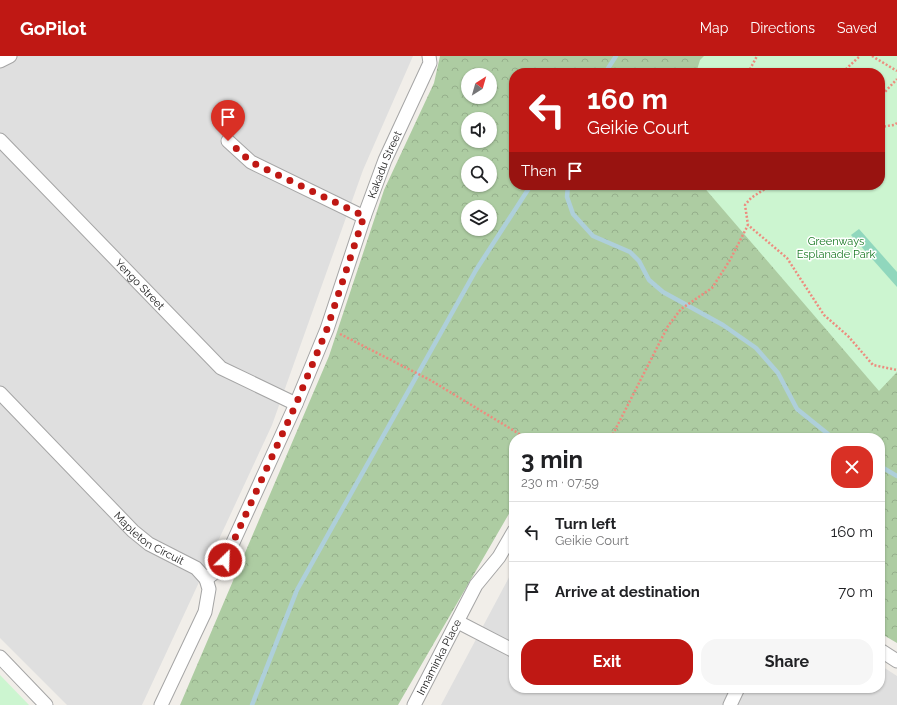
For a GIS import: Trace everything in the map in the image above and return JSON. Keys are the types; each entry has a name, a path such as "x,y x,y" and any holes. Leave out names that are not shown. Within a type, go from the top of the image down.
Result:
{"street":[{"path":"0,61 10,56"},
{"name":"Kakadu Street","path":"206,579 218,570 225,560 296,404 327,329 364,216 385,160 430,63 429,56"},
{"name":"Yengo Street","path":"0,140 220,368 296,404"},
{"path":"228,141 251,162 364,216"},
{"name":"Mapleton Circuit","path":"0,393 133,531 149,544 196,568 206,579"},
{"path":"458,622 476,586 499,557 509,540"},
{"path":"161,705 206,612 209,589 206,579"},
{"name":"Innaminka Place","path":"414,705 458,622 509,648"},
{"path":"885,653 897,661"},
{"path":"0,657 46,705"},
{"path":"730,705 736,693"}],"path":[{"path":"751,68 757,56"},
{"path":"847,68 860,56"},
{"path":"872,56 897,73"},
{"path":"885,92 897,79"},
{"path":"885,126 897,123"},
{"path":"614,433 668,326 681,309 690,301 712,288 720,278 748,225 745,205 751,198 764,190"},
{"path":"748,225 787,258 824,315 848,336 872,365 897,370"},
{"path":"327,329 430,380 518,433"}],"shaded area":[{"path":"0,56 413,56 363,170 272,425 142,705 67,705 0,638"},
{"path":"509,577 509,693 885,693 885,668 897,676 897,705 441,705"}],"green space":[{"path":"440,56 751,56 747,68 509,68 509,190 765,190 897,304 897,643 885,636 885,433 509,433 509,514 398,705 180,705 329,356 384,190 434,83"},
{"name":"Greenways Esplanade Park","path":"704,56 897,56 897,372 879,391 706,190 885,190 885,68 698,68 700,60"},
{"path":"859,229 897,272 897,287 851,235"},
{"path":"0,675 29,705 0,705"}],"waterway":[{"path":"608,68 616,56"},
{"path":"252,705 297,590 476,270 528,190"},
{"path":"568,190 567,197 573,214 593,236 630,252 639,261 649,280 663,292 723,325 756,348 778,373 797,409 827,433"},
{"path":"885,469 897,476"}],"route":[{"path":"225,560 296,404 327,329 364,216 251,162 228,141"}]}
